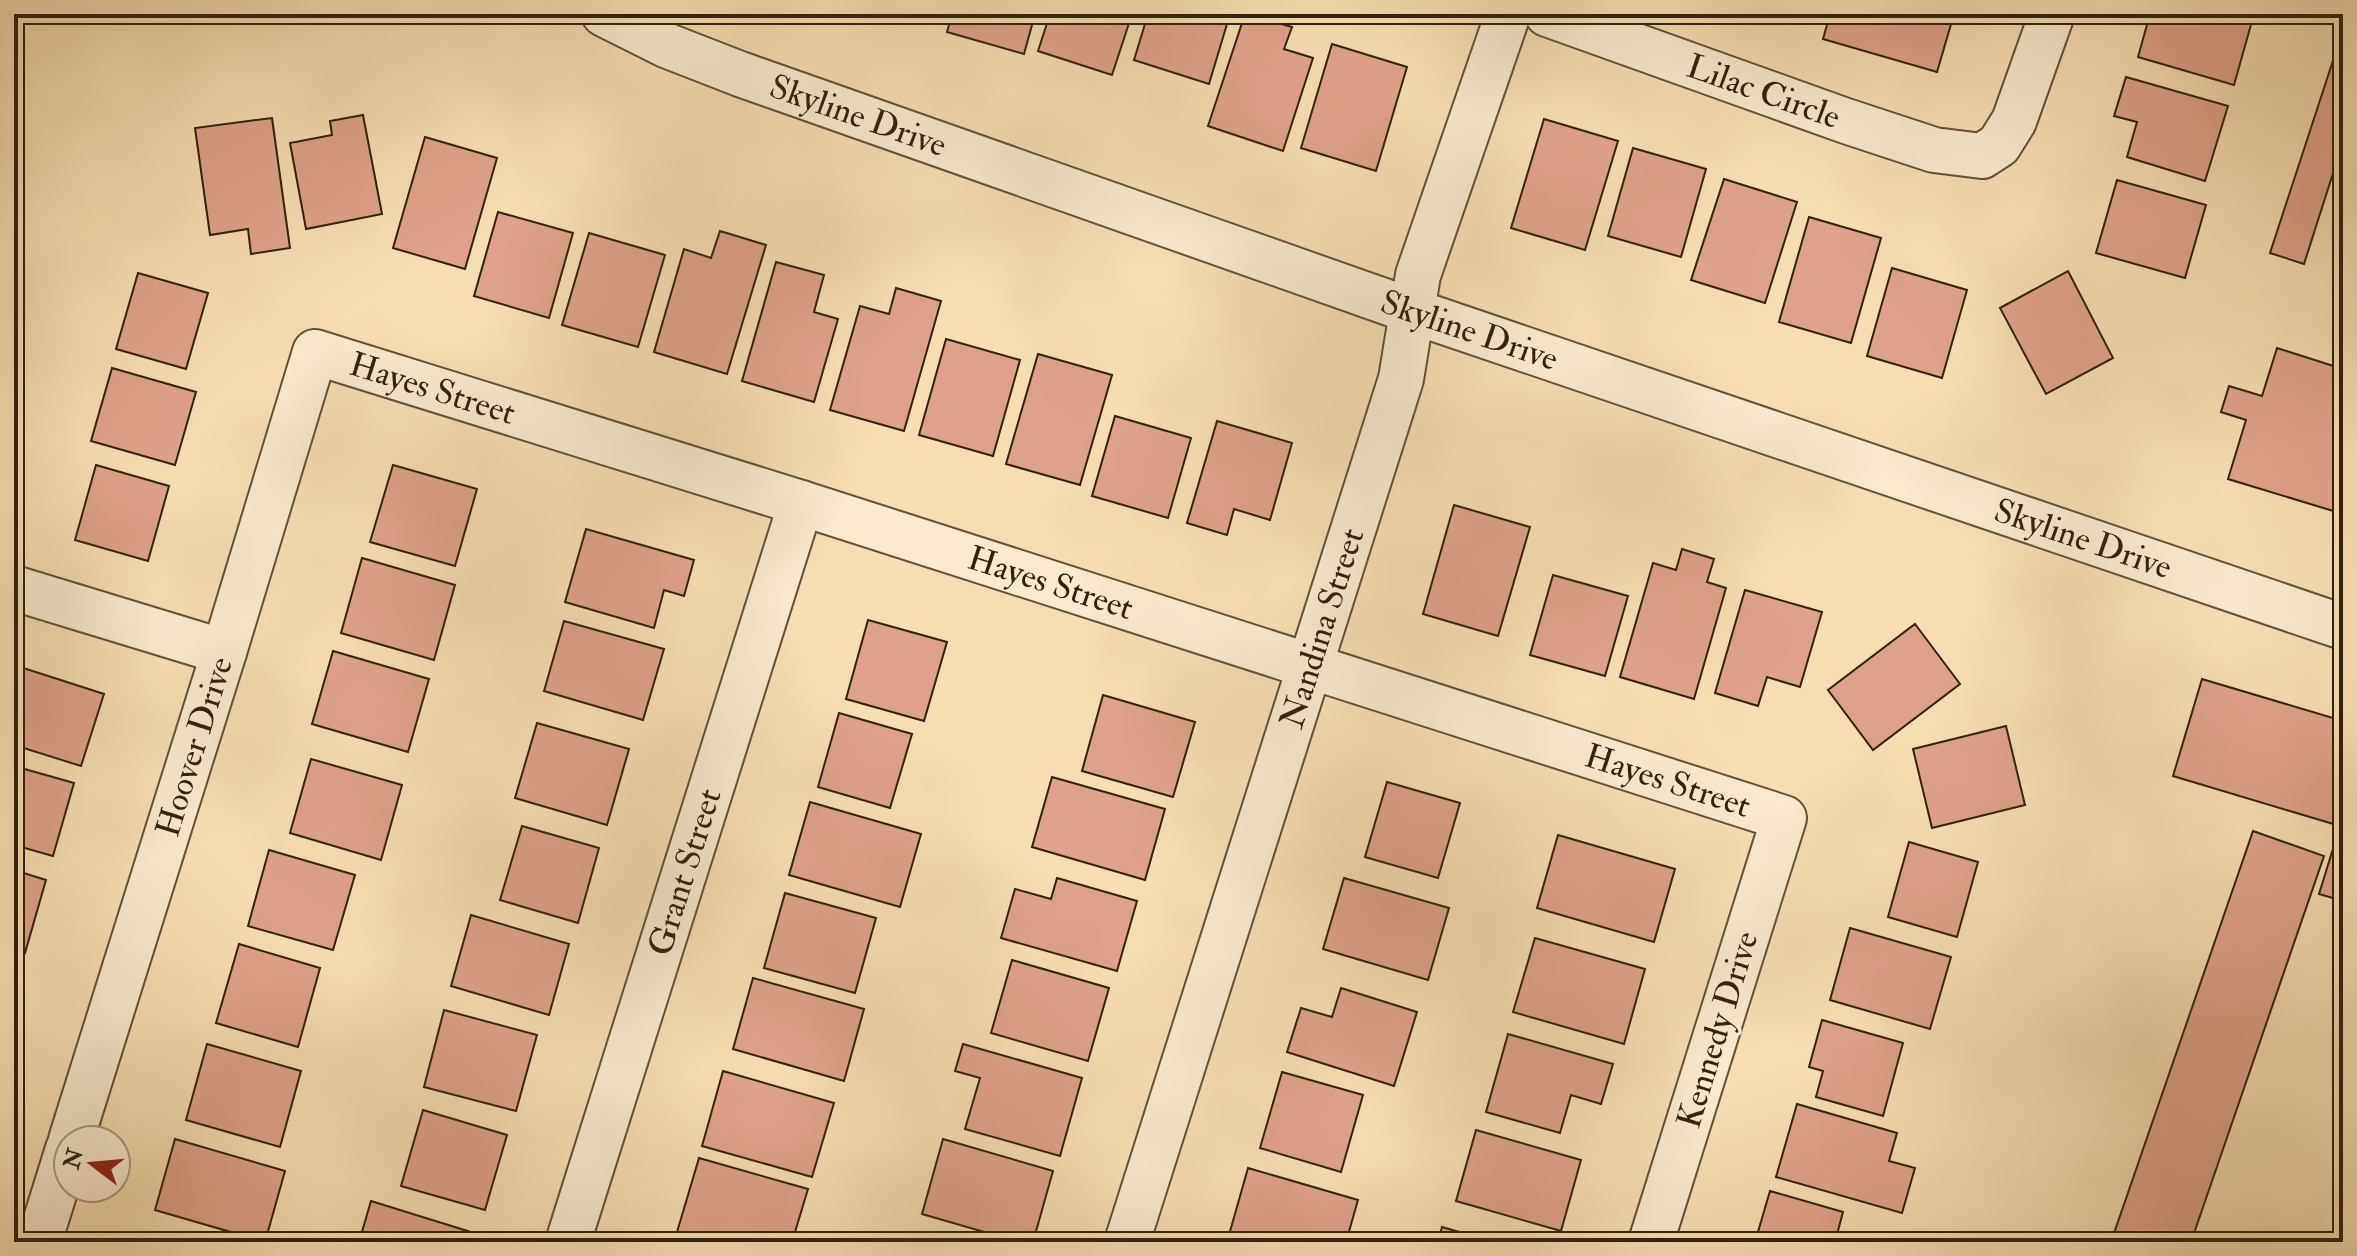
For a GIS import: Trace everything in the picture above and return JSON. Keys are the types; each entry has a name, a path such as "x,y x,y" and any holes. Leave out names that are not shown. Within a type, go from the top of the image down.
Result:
{"street":[{"name":"Skyline Drive","path":"604,14 668,46 740,74 1412,311 2343,627"},
{"name":"Nandina Street","path":"1127,1242 1401,379 1418,275 1508,14"},
{"name":"Lilac Circle","path":"1547,14 1934,150 1982,156 1999,145 2014,121 2052,14"},
{"name":"Hayes Street","path":"315,352 801,503 1784,818"},
{"name":"Hoover Drive","path":"76,1124 315,352"},
{"name":"Grant Street","path":"568,1242 801,503"},
{"path":"14,588 224,652"},
{"name":"Kennedy Drive","path":"1651,1242 1784,818"},
{"path":"39,1242 52,1200"}],"building":[{"path":"952,14 1035,14 1024,54 947,32"},
{"path":"1050,14 1132,14 1112,75 1038,51"},
{"path":"1148,14 1230,14 1209,84 1134,60"},
{"path":"1245,14 1292,27 1284,49 1313,58 1283,151 1208,126"},
{"path":"1830,14 1954,14 1937,72 1823,39"},
{"path":"2150,14 2254,14 2234,85 2138,57"},
{"path":"2343,30 2343,142 2304,264 2270,253"},
{"path":"1332,44 1407,67 1376,171 1301,148"},
{"path":"2126,77 2228,106 2205,181 2127,157 2137,122 2114,116"},
{"path":"363,115 382,214 306,229 290,143 332,135 330,121"},
{"path":"272,118 290,248 251,254 248,229 210,235 195,128"},
{"path":"1544,119 1618,141 1585,250 1511,228"},
{"path":"425,137 497,158 465,269 393,248"},
{"path":"1633,148 1706,169 1681,257 1608,236"},
{"path":"1724,179 1797,202 1765,303 1691,280"},
{"path":"2117,180 2206,205 2185,278 2096,253"},
{"path":"498,212 573,233 549,318 474,296"},
{"path":"1809,217 1881,238 1851,343 1779,322"},
{"path":"720,231 766,245 727,374 654,352 684,249 711,258"},
{"path":"589,233 665,255 638,347 562,325"},
{"path":"776,262 824,275 814,312 838,319 814,402 742,381"},
{"path":"1892,268 1967,290 1942,378 1867,356"},
{"path":"2068,271 2113,358 2046,394 2000,308"},
{"path":"138,273 208,293 186,369 116,349"},
{"path":"896,288 941,301 904,431 830,410 860,306 889,314"},
{"path":"946,339 1020,360 993,456 919,435"},
{"path":"2277,348 2343,369 2343,514 2228,479 2246,420 2221,412 2229,386 2262,396"},
{"path":"1038,354 1112,375 1080,485 1006,464"},
{"path":"112,368 196,392 175,465 91,441"},
{"path":"1115,416 1191,438 1168,518 1092,496"},
{"path":"1217,421 1292,443 1270,520 1234,509 1227,535 1187,523"},
{"path":"96,465 169,486 148,561 75,540"},
{"path":"393,465 477,489 455,566 370,542"},
{"path":"1454,505 1530,527 1498,636 1423,614"},
{"path":"586,529 694,560 684,596 664,590 654,628 565,602"},
{"path":"1682,549 1714,559 1707,582 1726,588 1694,699 1620,677 1653,563 1676,570"},
{"path":"362,558 455,585 434,660 341,633"},
{"path":"1553,575 1628,596 1605,676 1530,655"},
{"path":"1745,590 1822,612 1800,687 1767,677 1758,706 1715,693"},
{"path":"868,620 947,642 924,721 846,699"},
{"path":"564,621 664,649 643,720 544,691"},
{"path":"1915,624 1960,684 1873,750 1828,690"},
{"path":"333,651 429,679 408,752 312,724"},
{"path":"14,665 104,694 81,766 14,745"},
{"path":"2202,679 2343,721 2343,901 2319,894 2340,826 2173,776"},
{"path":"1103,695 1195,722 1173,797 1082,771"},
{"path":"839,713 912,734 890,808 818,787"},
{"path":"537,723 629,749 607,825 515,798"},
{"path":"2006,726 2025,805 1932,828 1913,749"},
{"path":"311,759 402,785 381,860 290,833"},
{"path":"14,766 74,783 53,856 14,845"},
{"path":"1052,777 1165,809 1145,880 1032,847"},
{"path":"1387,782 1460,803 1438,878 1365,857"},
{"path":"810,802 921,834 900,907 789,875"},
{"path":"522,826 599,848 578,923 500,900"},
{"path":"2253,831 2324,856 2191,1242 2111,1242"},
{"path":"1558,835 1675,869 1654,942 1537,908"},
{"path":"1909,842 1978,862 1957,937 1888,917"},
{"path":"269,850 355,875 333,950 248,926"},
{"path":"14,870 46,880 25,953 14,949"},
{"path":"1057,878 1137,901 1117,971 1001,938 1015,889 1051,899"},
{"path":"1344,878 1449,908 1428,980 1323,949"},
{"path":"785,893 876,918 855,993 764,968"},
{"path":"471,915 569,944 549,1015 451,986"},
{"path":"1850,928 1951,957 1930,1029 1830,1000"},
{"path":"1535,938 1645,969 1624,1044 1513,1012"},
{"path":"239,944 320,968 298,1047 216,1023"},
{"path":"1012,960 1109,988 1088,1061 991,1033"},
{"path":"753,978 864,1009 844,1081 733,1049"},
{"path":"1341,988 1417,1012 1394,1086 1287,1052 1301,1008 1332,1017"},
{"path":"444,1010 537,1035 516,1111 424,1087"},
{"path":"1822,1020 1903,1043 1883,1116 1816,1097 1823,1071 1809,1067"},
{"path":"1508,1034 1613,1064 1601,1104 1571,1095 1560,1133 1486,1112"},
{"path":"207,1044 301,1071 280,1147 186,1120"},
{"path":"963,1044 1082,1078 1060,1156 965,1129 980,1078 955,1071"},
{"path":"723,1071 834,1103 812,1177 702,1146"},
{"path":"1282,1072 1363,1095 1341,1172 1260,1148"},
{"path":"1797,1104 1897,1133 1889,1161 1915,1168 1902,1213 1776,1177"},
{"path":"423,1110 507,1135 485,1210 401,1186"},
{"path":"1476,1130 1581,1160 1561,1231 1456,1201"},
{"path":"175,1139 285,1171 265,1242 155,1210"},
{"path":"943,1139 1053,1171 1033,1242 1019,1242 922,1214"},
{"path":"699,1158 808,1189 792,1242 711,1242 677,1232"},
{"path":"1248,1168 1358,1200 1346,1242 1227,1242"},
{"path":"1770,1191 1843,1212 1835,1242 1755,1242"},
{"path":"371,1201 474,1233 471,1242 359,1242"},
{"path":"1442,1227 1494,1242 1438,1242"},
{"path":"919,1232 954,1242 917,1242"}]}
